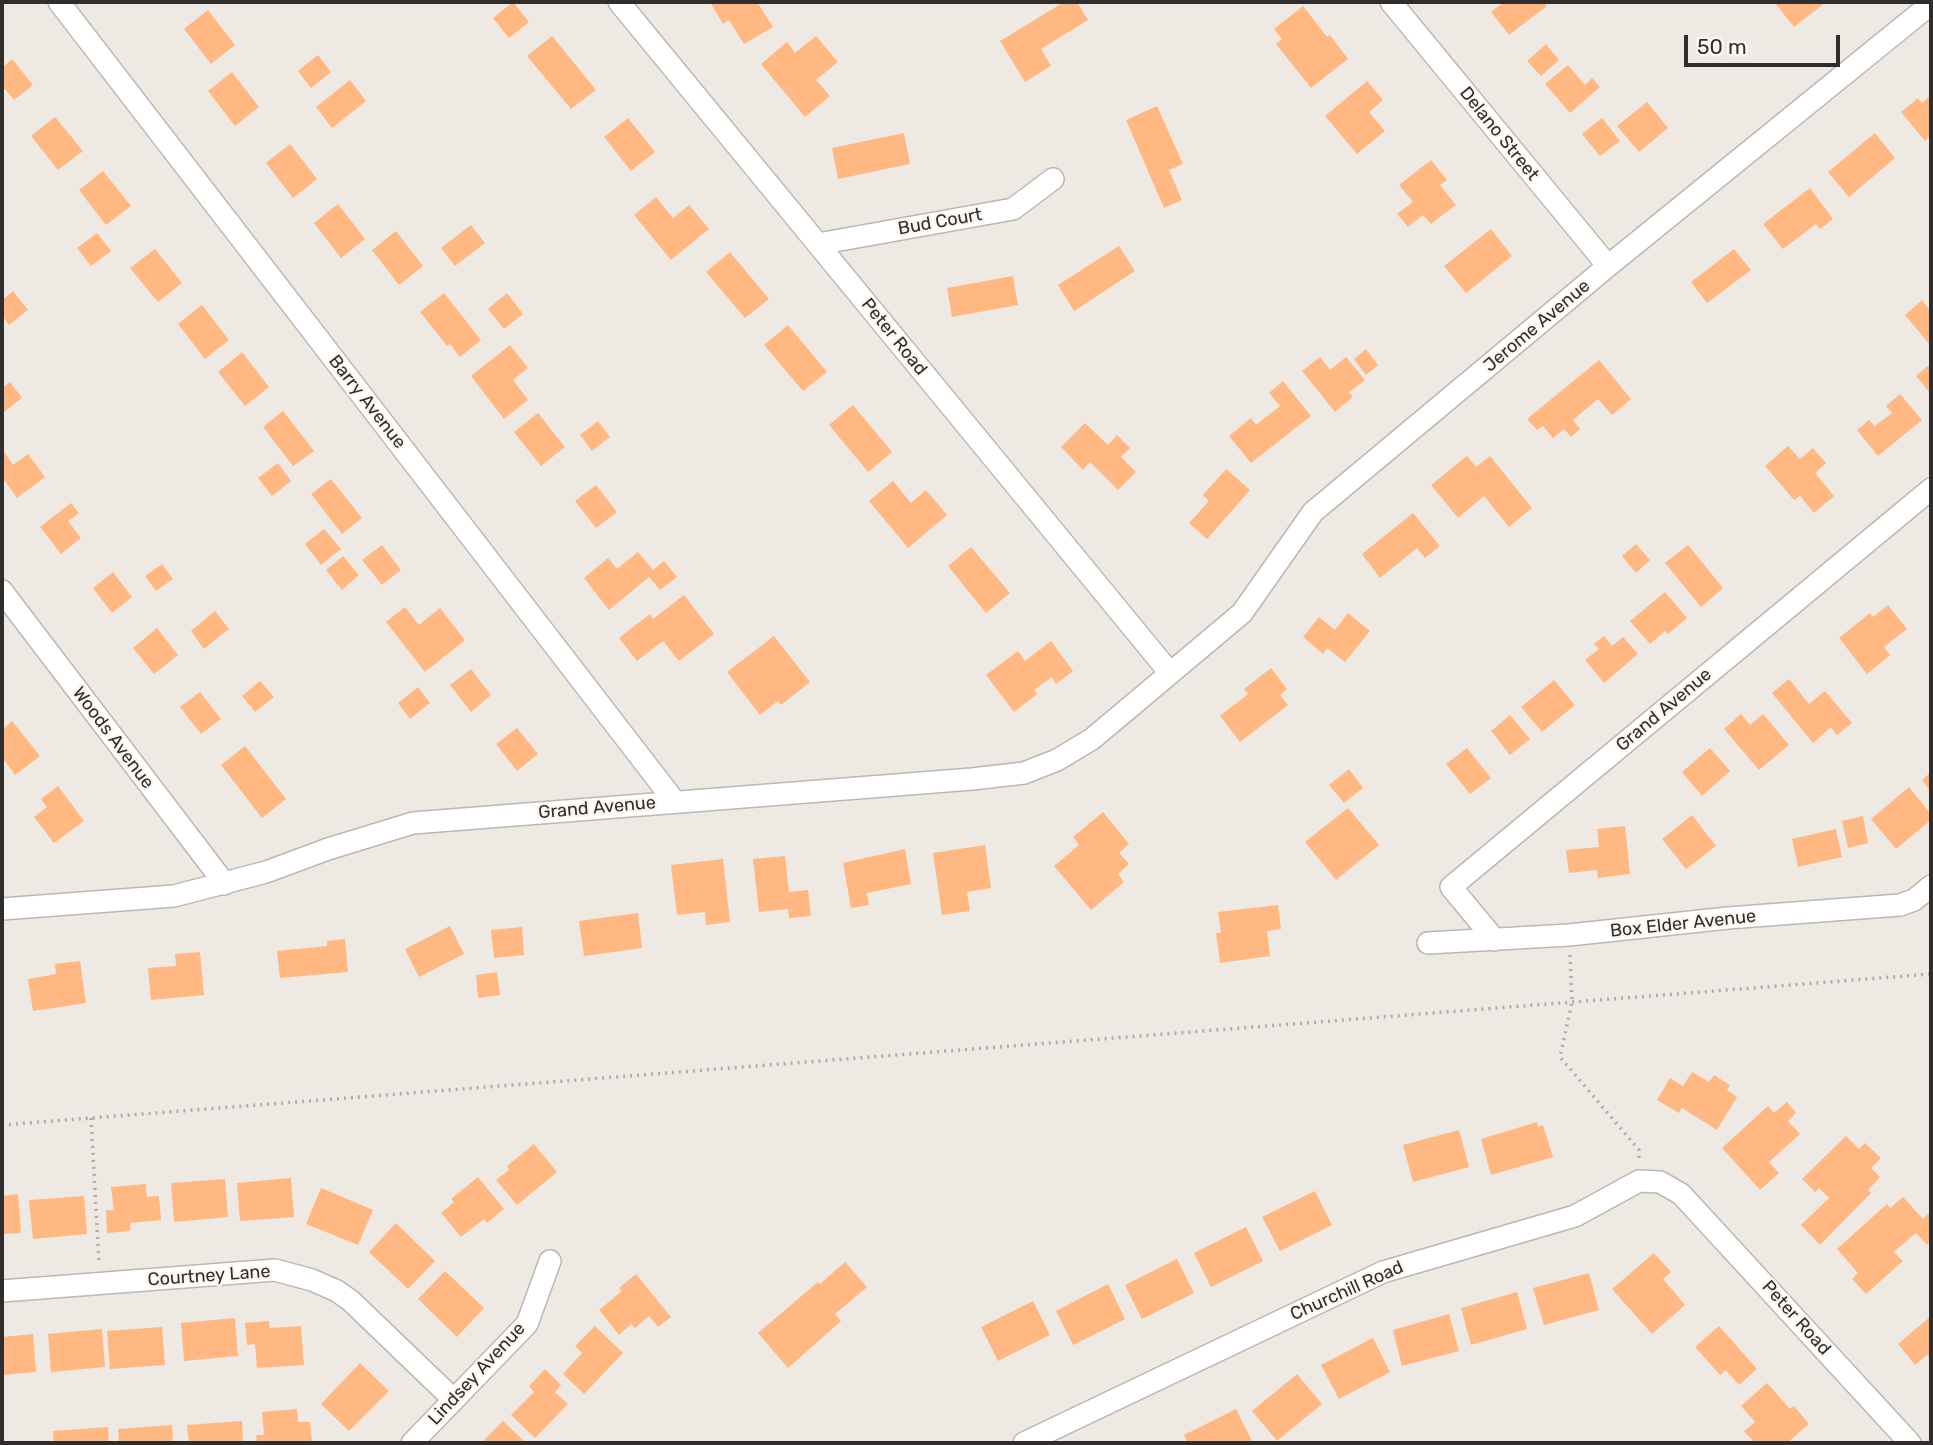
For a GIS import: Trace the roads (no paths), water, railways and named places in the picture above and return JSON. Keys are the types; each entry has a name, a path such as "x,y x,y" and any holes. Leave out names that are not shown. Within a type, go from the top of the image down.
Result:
{"street":[{"name":"Barry Avenue","path":"59,2 676,802"},
{"name":"Peter Road","path":"619,2 1170,673"},
{"name":"Delano Street","path":"1391,2 1608,267"},
{"name":"Jerome Avenue","path":"1170,673 1242,613 1313,512 1931,4"},
{"name":"Bud Court","path":"818,244 1013,209 1053,179"},
{"name":"Grand Avenue","path":"1495,940 1451,887 1931,489"},
{"name":"Woods Avenue","path":"2,591 225,884"},
{"name":"Grand Avenue","path":"2,909 174,896 225,884 413,823 1024,773 1057,760 1092,739 1170,673"},
{"name":"Box Elder Avenue","path":"1428,943 1569,935 1728,918 1900,905 1914,900 1931,886"},
{"name":"Peter Road","path":"1639,1181 1660,1182 1681,1194 1910,1443"},
{"name":"Churchill Road","path":"1024,1443 1383,1272 1575,1216 1639,1181"},
{"name":"Lindsey Avenue","path":"412,1443 527,1324 550,1261"},
{"name":"Courtney Lane","path":"2,1290 275,1270 312,1280 337,1291 351,1301 454,1401"}]}
